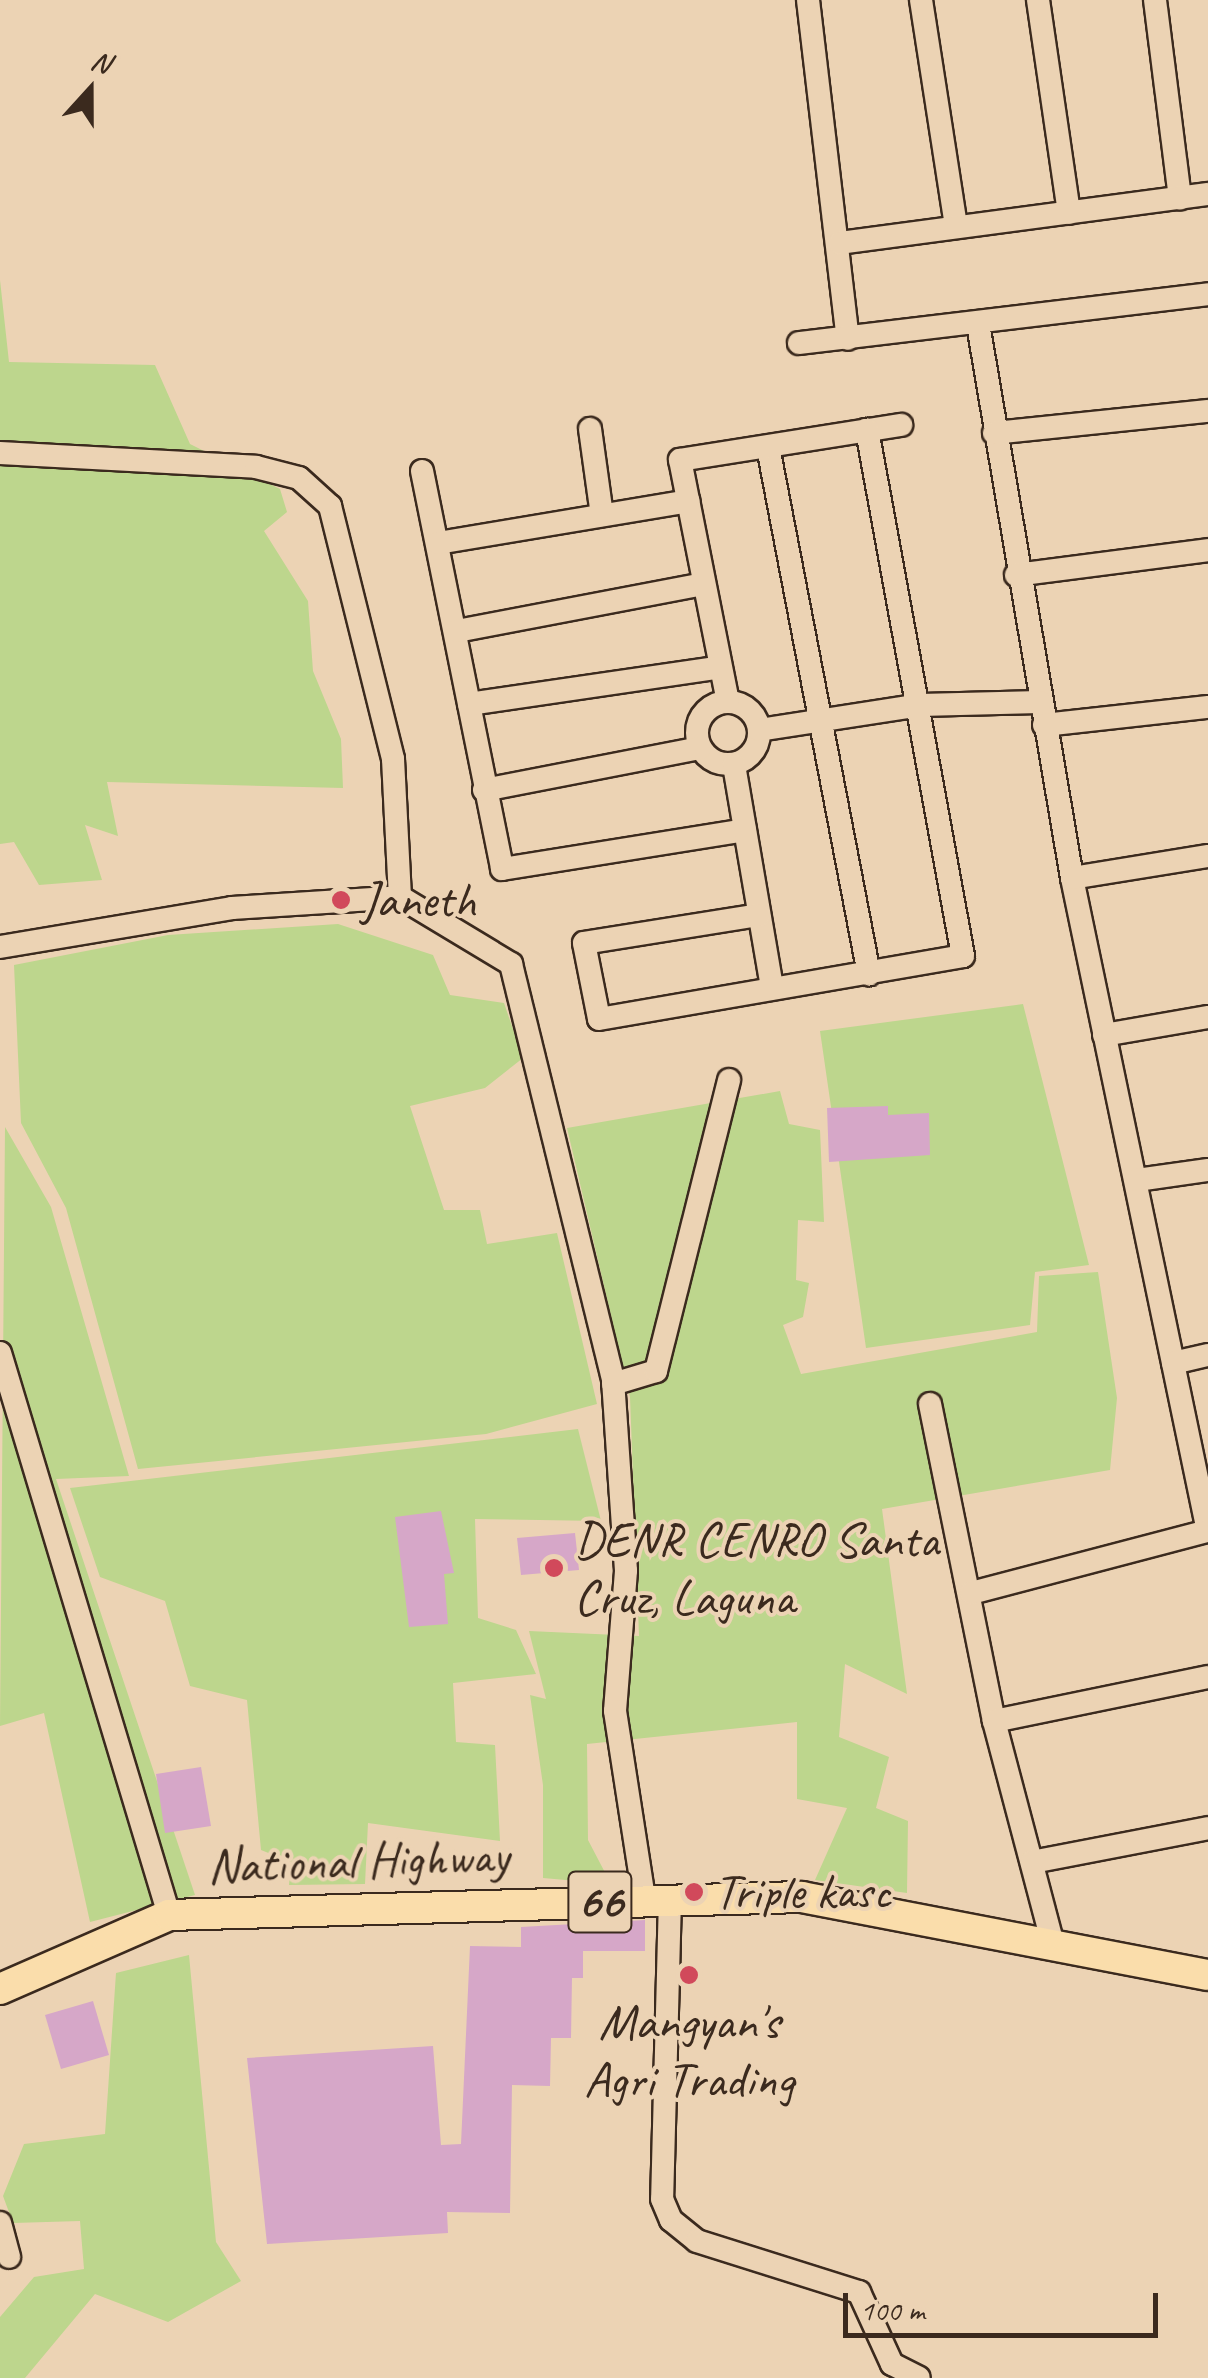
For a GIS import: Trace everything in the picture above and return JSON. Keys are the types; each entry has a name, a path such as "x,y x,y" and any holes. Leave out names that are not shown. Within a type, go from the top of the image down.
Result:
{"main road":[{"name":"National Highway","path":"0,1989 168,1915 802,1897 1208,1975"}],"street":[{"path":"808,0 840,243 848,339"},
{"path":"921,0 956,226"},
{"path":"1038,0 1068,213"},
{"path":"1156,0 1180,198"},
{"path":"840,243 1208,194"},
{"path":"799,344 1208,294"},
{"path":"971,1593 1208,1531 1072,878 1016,574 978,324"},
{"path":"994,433 1208,411"},
{"path":"728,702 716,668 680,460 901,425"},
{"path":"590,430 602,516"},
{"path":"759,915 584,943 600,1019 963,956 867,430"},
{"path":"768,446 869,974"},
{"path":"0,453 256,467 299,478 330,506 394,759 400,897"},
{"path":"422,471 458,631 484,790 502,869 745,830"},
{"path":"438,542 688,501"},
{"path":"1016,574 1208,550"},
{"path":"458,631 704,584"},
{"path":"469,704 716,668"},
{"path":"700,748 702,715 728,702 750,710 759,730 754,752 734,765"},
{"path":"759,730 920,705 1042,714 1208,707"},
{"path":"484,790 700,748 734,765"},
{"path":"734,765 772,988"},
{"path":"1072,878 1208,856"},
{"path":"0,948 232,908 400,897 511,964 613,1384 626,1571 615,1711 657,1899 662,2199 670,2220 697,2241 859,2292 892,2364 919,2378"},
{"path":"1104,1035 1208,1017"},
{"path":"613,1384 656,1372 728,1080"},
{"path":"1137,1180 1208,1170"},
{"path":"0,1353 168,1915"},
{"path":"1173,1363 1208,1355"},
{"path":"930,1404 994,1721 1053,1945"},
{"path":"994,1721 1208,1677"},
{"path":"1032,1862 1208,1828"},
{"path":"0,2223 9,2257"}],"green space":[{"path":"0,280 9,362 155,365 190,444 280,489 287,512 264,531 308,601 313,671 341,739 343,788 107,782 118,836 85,825 102,880 39,885 14,842 0,844"},
{"path":"338,924 433,955 450,995 504,1003 523,1058 485,1088 410,1106 444,1210 480,1210 487,1244 557,1233 597,1404 486,1434 138,1469 66,1208 21,1123 14,965 168,935"},
{"path":"1023,1004 1089,1265 1035,1272 1030,1325 866,1348 820,1031"},
{"path":"780,1091 789,1124 820,1130 824,1222 798,1220 796,1280 809,1283 803,1317 783,1325 801,1374 1037,1332 1039,1276 1098,1272 1117,1398 1110,1470 882,1509 907,1694 845,1664 839,1737 889,1757 876,1808 908,1821 907,1893 815,1880 847,1808 797,1799 797,1722 587,1744 588,1840 611,1884 543,1878 543,1785 530,1695 546,1699 529,1631 639,1636 630,1397 567,1128"},
{"path":"5,1127 51,1207 129,1476 56,1479 195,1895 90,1922 44,1713 0,1726"},
{"path":"578,1429 601,1521 475,1519 478,1618 516,1630 536,1674 453,1683 456,1742 495,1745 500,1841 368,1823 365,1884 289,1885 291,1862 261,1850 247,1700 190,1686 165,1601 100,1577 70,1488"},
{"path":"189,1955 216,2242 241,2281 168,2322 95,2294 25,2378 0,2378 0,2317 34,2277 84,2269 80,2221 13,2223 3,2196 24,2144 105,2134 116,1973"}],"building":[{"path":"888,1106 888,1115 929,1113 930,1155 829,1162 827,1108"},
{"path":"441,1511 454,1573 444,1574 448,1624 409,1627 395,1517"},
{"path":"575,1533 579,1570 521,1575 517,1538"},
{"path":"201,1767 211,1826 165,1833 156,1774"},
{"path":"645,1920 645,1951 583,1951 583,1978 572,1978 571,2038 551,2038 550,2086 512,2085 510,2213 447,2212 448,2233 267,2244 247,2058 433,2046 441,2145 461,2144 470,1946 521,1947 521,1927"},
{"path":"93,2001 109,2055 61,2069 45,2015"}],"place":[{"name":"Janeth","path":"341,900"},
{"name":"DENR CENRO Santa Cruz, Laguna","path":"554,1568"},
{"name":"Triple kasc","path":"694,1892"},
{"name":"Mangyan's Agri Trading","path":"689,1975"}]}
